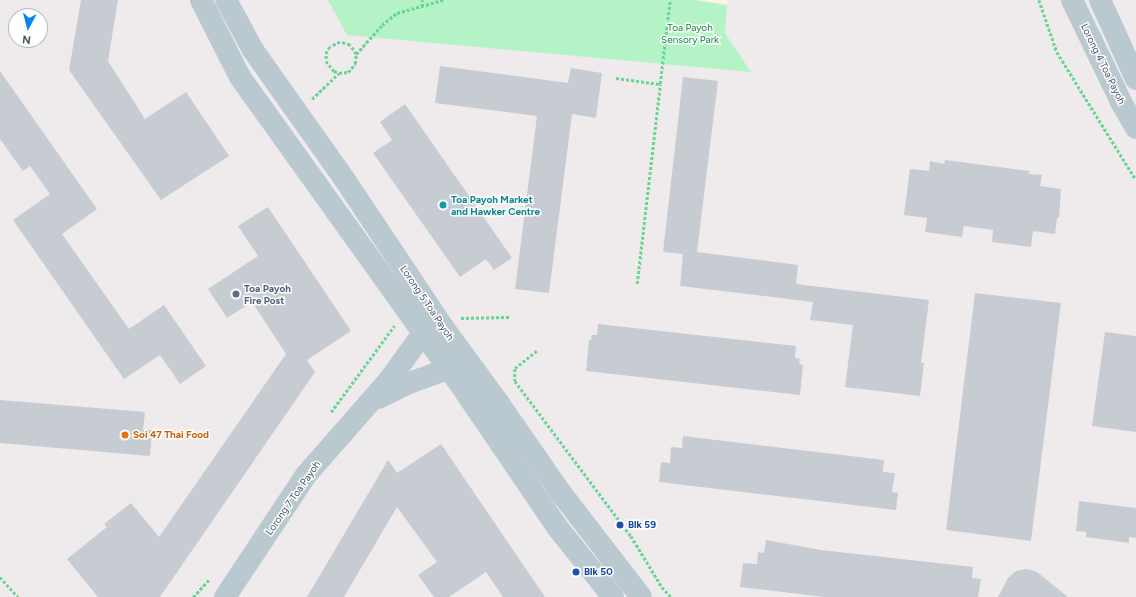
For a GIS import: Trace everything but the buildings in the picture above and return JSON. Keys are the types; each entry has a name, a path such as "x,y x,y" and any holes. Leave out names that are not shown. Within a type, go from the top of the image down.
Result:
{"street":[{"name":"Lorong 5 Toa Payoh","path":"201,0 240,77 448,369 557,528 613,597"},
{"name":"Lorong 5 Toa Payoh","path":"226,0 253,50 345,180 443,327 500,405 561,493 641,597"},
{"name":"Lorong 4 Toa Payoh","path":"1072,0 1121,102 1136,128"},
{"path":"1100,0 1136,79"},
{"name":"Lorong 7 Toa Payoh","path":"225,597 306,475 404,361 422,333"},
{"name":"Lorong 7 Toa Payoh","path":"368,404 402,386 448,369"}],"path":[{"path":"422,0 422,7"},
{"path":"356,54 382,25 398,13 443,0"},
{"path":"637,284 670,0"},
{"path":"1039,0 1057,52 1136,180"},
{"path":"340,42 350,45 356,54 356,59 352,68 348,72 339,73 331,69 326,61 327,51 330,47 340,42"},
{"path":"309,101 339,73"},
{"path":"616,78 660,84"},
{"path":"537,351 515,369 515,381 631,536 662,587 671,597"},
{"path":"0,577 18,597"}],"shaded area":[{"path":"695,0 728,0 727,5"}],"green space":[{"name":"Toa Payoh Sensory Park","path":"328,0 694,0 727,5 725,33 751,72 347,35"}],"place":[{"name":"Toa Payoh Market and Hawker Centre","path":"443,205"},
{"name":"Toa Payoh Fire Post","path":"236,294"},
{"name":"Soi 47 Thai Food","path":"125,435"},
{"name":"Blk 59","path":"620,525"},
{"name":"Blk 50","path":"576,572"}]}
